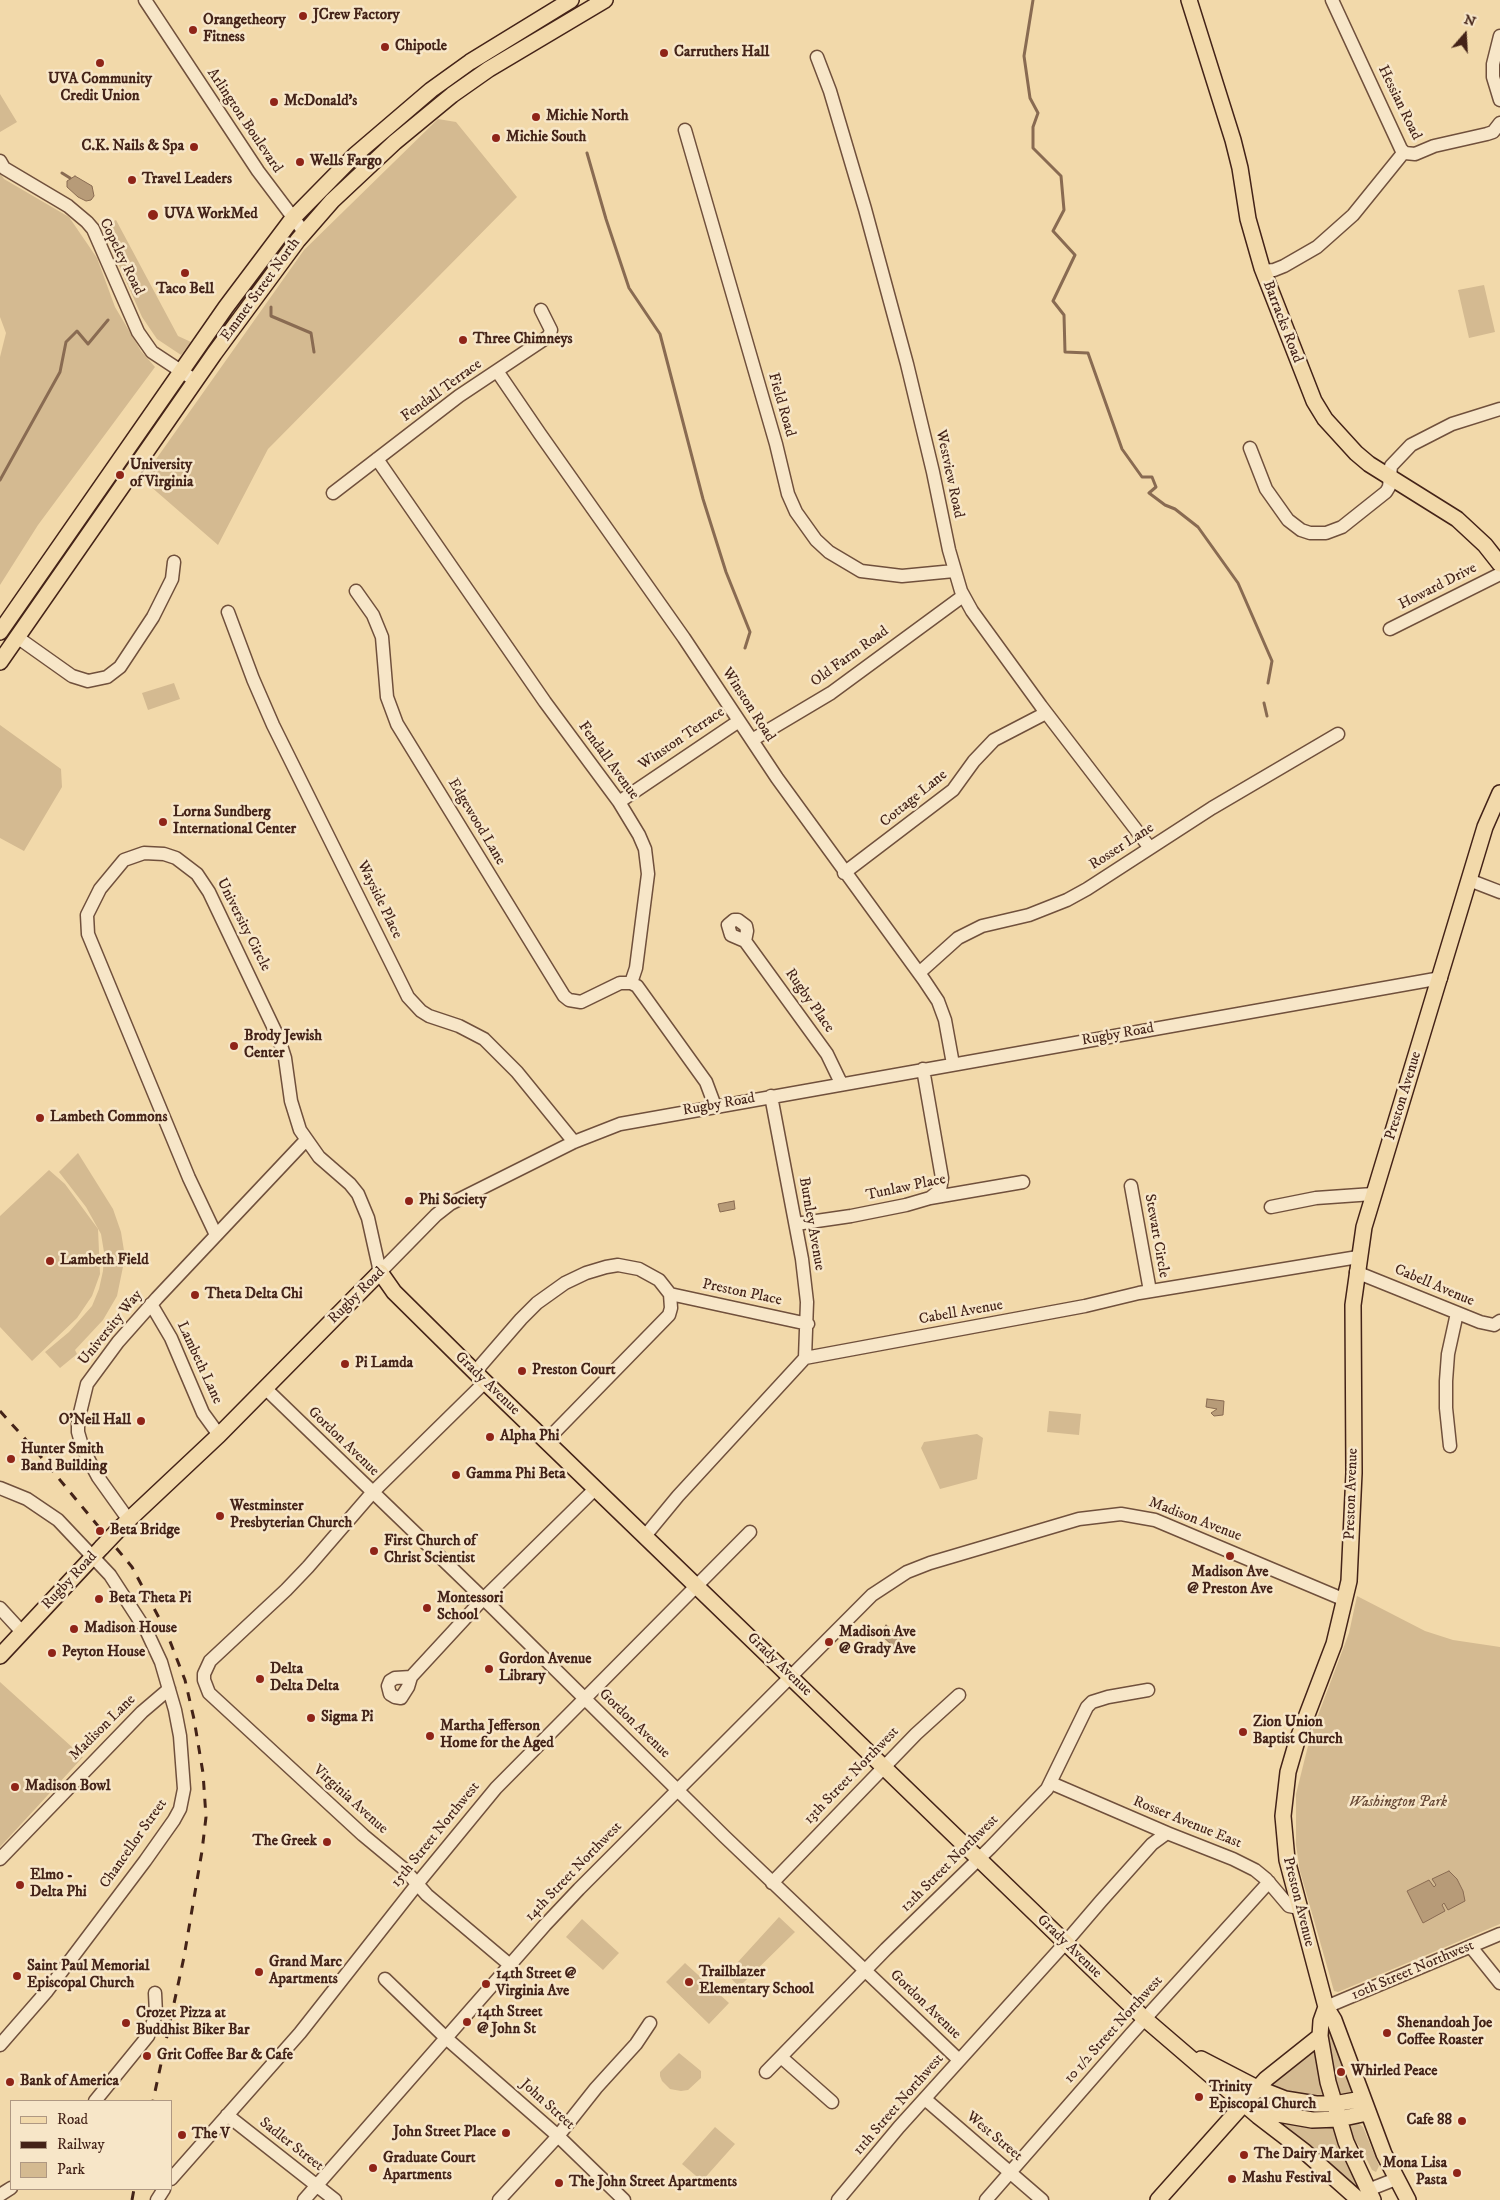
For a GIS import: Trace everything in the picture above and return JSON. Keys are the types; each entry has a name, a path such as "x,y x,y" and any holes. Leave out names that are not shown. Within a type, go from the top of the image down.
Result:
{"main road":[{"name":"Emmet Street North","path":"0,632 236,293 293,218 355,155 431,90 470,62 571,0"},
{"name":"Emmet Street North","path":"0,662 269,278 304,232 332,201 370,164 432,111 489,69 605,0"},
{"name":"Barracks Road","path":"1190,0 1233,140 1248,219 1262,271 1305,382 1325,419 1368,464 1457,519 1485,544 1500,564"},
{"path":"1441,978 1469,880 1486,827 1500,793"},
{"name":"Preston Avenue","path":"1408,2200 1396,2179 1367,2113 1334,2020 1326,2007 1287,1860 1284,1838 1284,1794 1297,1741 1334,1644 1349,1581 1353,1498 1353,1313 1357,1265 1373,1194 1441,978"},
{"name":"Grady Avenue","path":"380,1272 394,1292 480,1377 1145,2019 1243,2103 1305,2152 1367,2197"},
{"name":"Rugby Road","path":"0,1656 124,1524 219,1435 380,1272"},
{"name":"Preston Avenue","path":"1326,2007 1321,2021 1320,2036 1334,2104 1367,2197"},
{"path":"1158,2200 1257,2088 1285,2062 1320,2036"},
{"name":"Grady Avenue","path":"1184,2052 1257,2088 1296,2101 1334,2104 1362,2099"},
{"path":"1243,2103 1272,2113 1296,2118 1339,2119 1367,2113"}],"street":[{"name":"Arlington Boulevard","path":"145,0 242,148 304,232"},
{"name":"Hessian Road","path":"1332,0 1404,152 1415,154 1434,146 1487,134 1493,132 1500,123"},
{"path":"1500,36 1493,64 1493,77 1500,100"},
{"name":"Westview Road","path":"817,57 830,91 907,364 954,571 963,596 1046,713 1150,848"},
{"name":"Field Road","path":"685,130 776,444 788,494 796,512 811,534 829,552 861,571 902,576 954,571"},
{"path":"1262,271 1274,270 1284,266 1323,243 1353,215 1404,152"},
{"name":"Copeley Road","path":"0,162 4,168 68,206 87,222 93,230 138,332 152,352 196,382"},
{"name":"Fendall Terrace","path":"333,493 459,396 549,336 551,330 541,310"},
{"name":"Winston Road","path":"498,371 540,434 684,638 777,778 938,1001 945,1020 953,1064"},
{"path":"1250,448 1260,476 1276,505 1293,525 1310,533 1326,533 1342,527 1386,492 1389,487 1391,466 1400,455 1424,437 1452,424 1500,409"},
{"name":"Fendall Avenue","path":"377,459 534,686 619,802 639,835 647,862 648,874 636,968 631,983"},
{"path":"17,637 72,676 88,681 107,677 120,667 153,617 172,579 174,562"},
{"name":"Howard Drive","path":"1390,629 1500,574"},
{"name":"Edgewood Lane","path":"356,591 373,615 382,637 387,697 397,724 564,996 568,1000 581,1002 620,983 631,983"},
{"name":"Old Farm Road","path":"752,740 830,693 963,596"},
{"name":"Wayside Place","path":"228,612 253,679 273,725 408,997 421,1011 429,1016 459,1026 484,1039 517,1072 574,1142"},
{"name":"Cottage Lane","path":"844,872 953,790 962,781 974,761 994,740 1046,713"},
{"name":"Winston Terrace","path":"619,802 739,721"},
{"name":"Rosser Lane","path":"919,973 944,948 973,930 998,921 1029,915 1067,900 1212,808 1338,734"},
{"name":"University Circle","path":"216,1235 189,1178 88,934 87,914 108,876 124,860 144,853 164,854 189,867 205,885 280,1039 286,1058 295,1116 306,1140 319,1157 350,1184 358,1194 368,1218 380,1272"},
{"path":"1469,880 1500,892"},
{"name":"Rugby Place","path":"745,941 827,1054 841,1083"},
{"name":"Rugby Road","path":"380,1272 436,1215 450,1204 574,1142 620,1124 841,1083 1441,978"},
{"path":"631,983 641,990 706,1082 715,1106"},
{"path":"923,1069 942,1178 940,1190 930,1198"},
{"name":"Burnley Avenue","path":"771,1096 803,1266 808,1324 806,1358"},
{"name":"University Way","path":"124,1524 83,1448 78,1432 78,1421 83,1395 95,1371 151,1304 306,1140"},
{"name":"Tunlaw Place","path":"796,1224 887,1209 930,1198 1023,1182"},
{"name":"Stewart Circle","path":"1131,1186 1150,1292"},
{"path":"1270,1207 1316,1198 1373,1194"},
{"path":"372,1493 480,1377 521,1319 537,1303 565,1283 606,1266 618,1265 639,1268 659,1280 670,1294 671,1308 666,1318 546,1441"},
{"name":"Cabell Avenue","path":"806,1358 1075,1308 1150,1292 1357,1265 1457,1313 1494,1325 1500,1322"},
{"name":"Preston Place","path":"670,1294 808,1324"},
{"name":"Lambeth Lane","path":"151,1304 171,1338 204,1413 219,1435"},
{"path":"1450,1446 1446,1408 1446,1381 1448,1354 1457,1313"},
{"path":"645,1536 689,1484 806,1358"},
{"name":"Gordon Avenue","path":"265,1388 772,1883 960,2060"},
{"name":"Chancellor Street","path":"0,1488 27,1499 98,1551 110,1575 147,1632 161,1662 177,1719 184,1762 184,1789 180,1809 150,1854 47,1991 0,2045"},
{"path":"411,1677 483,1599 595,1488"},
{"name":"Virginia Avenue","path":"372,1493 307,1568 210,1662 204,1674 205,1687 209,1693 363,1835 510,1965"},
{"name":"Madison Avenue","path":"886,1585 907,1572 930,1563 1080,1518 1121,1514 1155,1520 1345,1600"},
{"name":"15th Street Northwest","path":"172,2178 300,2033 417,1884 498,1786 750,1532"},
{"name":"14th Street Northwest","path":"304,2200 578,1889 872,1595 886,1585"},
{"path":"0,1608 22,1632"},
{"name":"Madison Lane","path":"0,1859 142,1712 169,1689"},
{"name":"12th Street Northwest","path":"766,2072 979,1859 1051,1783 1087,1707 1092,1702 1108,1697 1148,1690"},
{"name":"13th Street Northwest","path":"772,1883 922,1728 959,1695"},
{"name":"Rosser Avenue East","path":"1051,1783 1255,1870 1269,1882 1281,1900 1289,1906 1299,1908"},
{"name":"11th Street Northwest","path":"838,2200 924,2098 1152,1844 1167,1833"},
{"name":"10 1/2 Street Northwest","path":"986,2200 1145,2019 1269,1882"},
{"name":"10th Street Northwest","path":"1326,2007 1500,1934"},
{"path":"1471,1947 1500,1983"},
{"name":"John Street","path":"385,1979 446,2038 558,2136 624,2200"},
{"path":"96,2100 148,2036 156,2014 155,1993"},
{"path":"499,2200 558,2136 596,2088 636,2044 650,2023"},
{"path":"781,2057 832,2102"},
{"name":"West Street","path":"924,2098 1042,2200"},
{"name":"Sadler Street","path":"227,2115 335,2200"},
{"path":"1367,2197 1396,2179"}],"green space":[{"path":"0,94 17,122 0,132"},
{"path":"438,119 456,122 517,197 268,449 218,545 142,479 304,250"},
{"path":"0,173 4,179 69,217 97,258 115,307 141,351 155,367 38,525 0,585 0,357 6,333 0,317"},
{"path":"116,220 178,336 191,342 181,355 157,339 142,317 102,227"},
{"path":"1484,285 1495,332 1469,338 1458,290"},
{"path":"174,683 180,699 148,710 142,693"},
{"path":"0,725 61,769 62,787 24,851 0,838"},
{"path":"78,1153 113,1209 121,1232 125,1257 117,1296 103,1320 75,1350 77,1354 60,1368 45,1352 69,1332 92,1306 99,1289 103,1271 104,1252 101,1234 86,1207 59,1172"},
{"name":"Lambeth Field","path":"49,1170 65,1184 98,1229 100,1274 92,1296 77,1318 32,1361 0,1327 0,1216"},
{"path":"1049,1411 1081,1414 1079,1435 1047,1432"},
{"path":"977,1434 983,1438 977,1479 940,1489 921,1448 924,1442"},
{"name":"Washington Park","path":"1357,1596 1425,1631 1453,1640 1500,1647 1500,1924 1338,1992 1334,1991 1300,1871 1296,1845 1296,1794 1311,1734 1349,1633"},
{"path":"0,1682 83,1757 0,1847"},
{"path":"779,1917 795,1932 739,1987 727,1974"},
{"path":"582,1919 619,1953 603,1970 566,1937"},
{"path":"685,1963 729,2003 709,2024 666,1982"},
{"path":"1328,2023 1354,2090 1352,2093 1338,2094 1327,2040"},
{"path":"1316,2049 1324,2095 1303,2094 1269,2086"},
{"path":"679,2053 701,2071 701,2078 688,2090 670,2089 660,2076 660,2072"},
{"path":"1271,2119 1334,2126 1369,2200"},
{"path":"1357,2122 1363,2127 1379,2166 1376,2172 1372,2170 1362,2150 1350,2134 1348,2124"},
{"path":"715,2127 735,2144 702,2181 682,2164"}],"shaded area":[{"path":"75,176 92,186 94,196 91,200 86,201 78,197 67,187 67,181"},
{"path":"734,1201 735,1209 720,1212 718,1204"},
{"path":"1207,1399 1224,1401 1223,1415 1214,1416 1211,1413 1217,1409 1206,1407"},
{"path":"886,1625 902,1638 894,1647 879,1633"},
{"path":"1449,1871 1457,1879 1463,1891 1465,1901 1448,1910 1444,1903 1442,1905 1445,1911 1423,1923 1407,1891 1429,1880 1434,1887 1436,1885 1432,1879"}],"waterway":[{"path":"1033,0 1024,56 1030,98 1038,113 1033,127 1033,148 1061,176 1064,210 1053,231 1075,255 1053,301 1064,315 1065,352 1088,353 1122,449 1142,477 1152,477 1156,487 1149,493 1165,505 1175,509 1198,527 1238,583 1272,661 1268,683"},
{"path":"587,153 629,288 660,334 703,499 726,572 750,632 745,648"},
{"path":"62,173 70,178"},
{"path":"271,307 271,316 311,333 314,352"},
{"path":"0,480 60,372 66,342 77,331 88,344 108,320"},
{"path":"1264,703 1267,716"}],"railway":[{"path":"0,1411 36,1451 132,1567 166,1631 185,1680 194,1719 203,1773 206,1817 184,1957 153,2100"},
{"path":"132,2200 134,2190"}],"place":[{"name":"JCrew Factory","path":"303,16"},
{"name":"Orangetheory Fitness","path":"193,30"},
{"name":"Chipotle","path":"385,47"},
{"name":"Carruthers Hall","path":"664,53"},
{"name":"UVA Community Credit Union","path":"100,63"},
{"name":"McDonald's","path":"274,102"},
{"name":"Michie North","path":"536,117"},
{"name":"Michie South","path":"496,138"},
{"name":"C.K. Nails & Spa","path":"194,147"},
{"name":"Wells Fargo","path":"300,162"},
{"name":"Travel Leaders","path":"132,180"},
{"name":"UVA WorkMed","path":"153,215"},
{"name":"Taco Bell","path":"185,273"},
{"name":"Three Chimneys","path":"463,340"},
{"name":"University of Virginia","path":"120,475"},
{"name":"Lorna Sundberg International Center","path":"163,822"},
{"name":"Brody Jewish Center","path":"234,1046"},
{"name":"Lambeth Commons","path":"40,1118"},
{"name":"Phi Society","path":"409,1201"},
{"name":"Lambeth Field","path":"50,1261"},
{"name":"Theta Delta Chi","path":"195,1295"},
{"name":"Pi Lamda","path":"345,1364"},
{"name":"Preston Court","path":"522,1371"},
{"name":"O'Neil Hall","path":"141,1421"},
{"name":"Alpha Phi","path":"490,1437"},
{"name":"Hunter Smith Band Building","path":"11,1459"},
{"name":"Gamma Phi Beta","path":"456,1475"},
{"name":"Westminster Presbyterian Church","path":"220,1516"},
{"name":"Beta Bridge","path":"100,1531"},
{"name":"First Church of Christ Scientist","path":"374,1551"},
{"name":"Madison Ave @ Preston Ave","path":"1230,1556"},
{"name":"Beta Theta Pi","path":"99,1599"},
{"name":"Montessori School","path":"427,1608"},
{"name":"Madison House","path":"74,1629"},
{"name":"Madison Ave @ Grady Ave","path":"829,1642"},
{"name":"Peyton House","path":"52,1653"},
{"name":"Gordon Avenue Library","path":"489,1669"},
{"name":"Delta Delta Delta","path":"260,1679"},
{"name":"Sigma Pi","path":"311,1718"},
{"name":"Zion Union Baptist Church","path":"1243,1732"},
{"name":"Martha Jefferson Home for the Aged","path":"430,1736"},
{"name":"Madison Bowl","path":"15,1787"},
{"name":"The Greek","path":"327,1842"},
{"name":"Elmo - Delta Phi","path":"20,1885"},
{"name":"Grand Marc Apartments","path":"259,1972"},
{"name":"Saint Paul Memorial Episcopal Church","path":"17,1976"},
{"name":"Trailblazer Elementary School","path":"689,1982"},
{"name":"14th Street @ Virginia Ave","path":"486,1984"},
{"name":"14th Street @ John St","path":"467,2022"},
{"name":"Crozet Pizza at Buddhist Biker Bar","path":"126,2023"},
{"name":"Shenandoah Joe Coffee Roaster","path":"1387,2033"},
{"name":"Grit Coffee Bar & Cafe","path":"147,2056"},
{"name":"Whirled Peace","path":"1341,2072"},
{"name":"Bank of America","path":"10,2082"},
{"name":"Trinity Episcopal Church","path":"1199,2097"},
{"name":"Cafe 88","path":"1462,2121"},
{"name":"John Street Place","path":"506,2133"},
{"name":"The V","path":"182,2135"},
{"name":"The Dairy Market","path":"1244,2155"},
{"name":"Graduate Court Apartments","path":"373,2168"},
{"name":"Mona Lisa Pasta","path":"1457,2173"},
{"name":"Mashu Festival","path":"1232,2179"},
{"name":"The John Street Apartments","path":"559,2183"}]}
